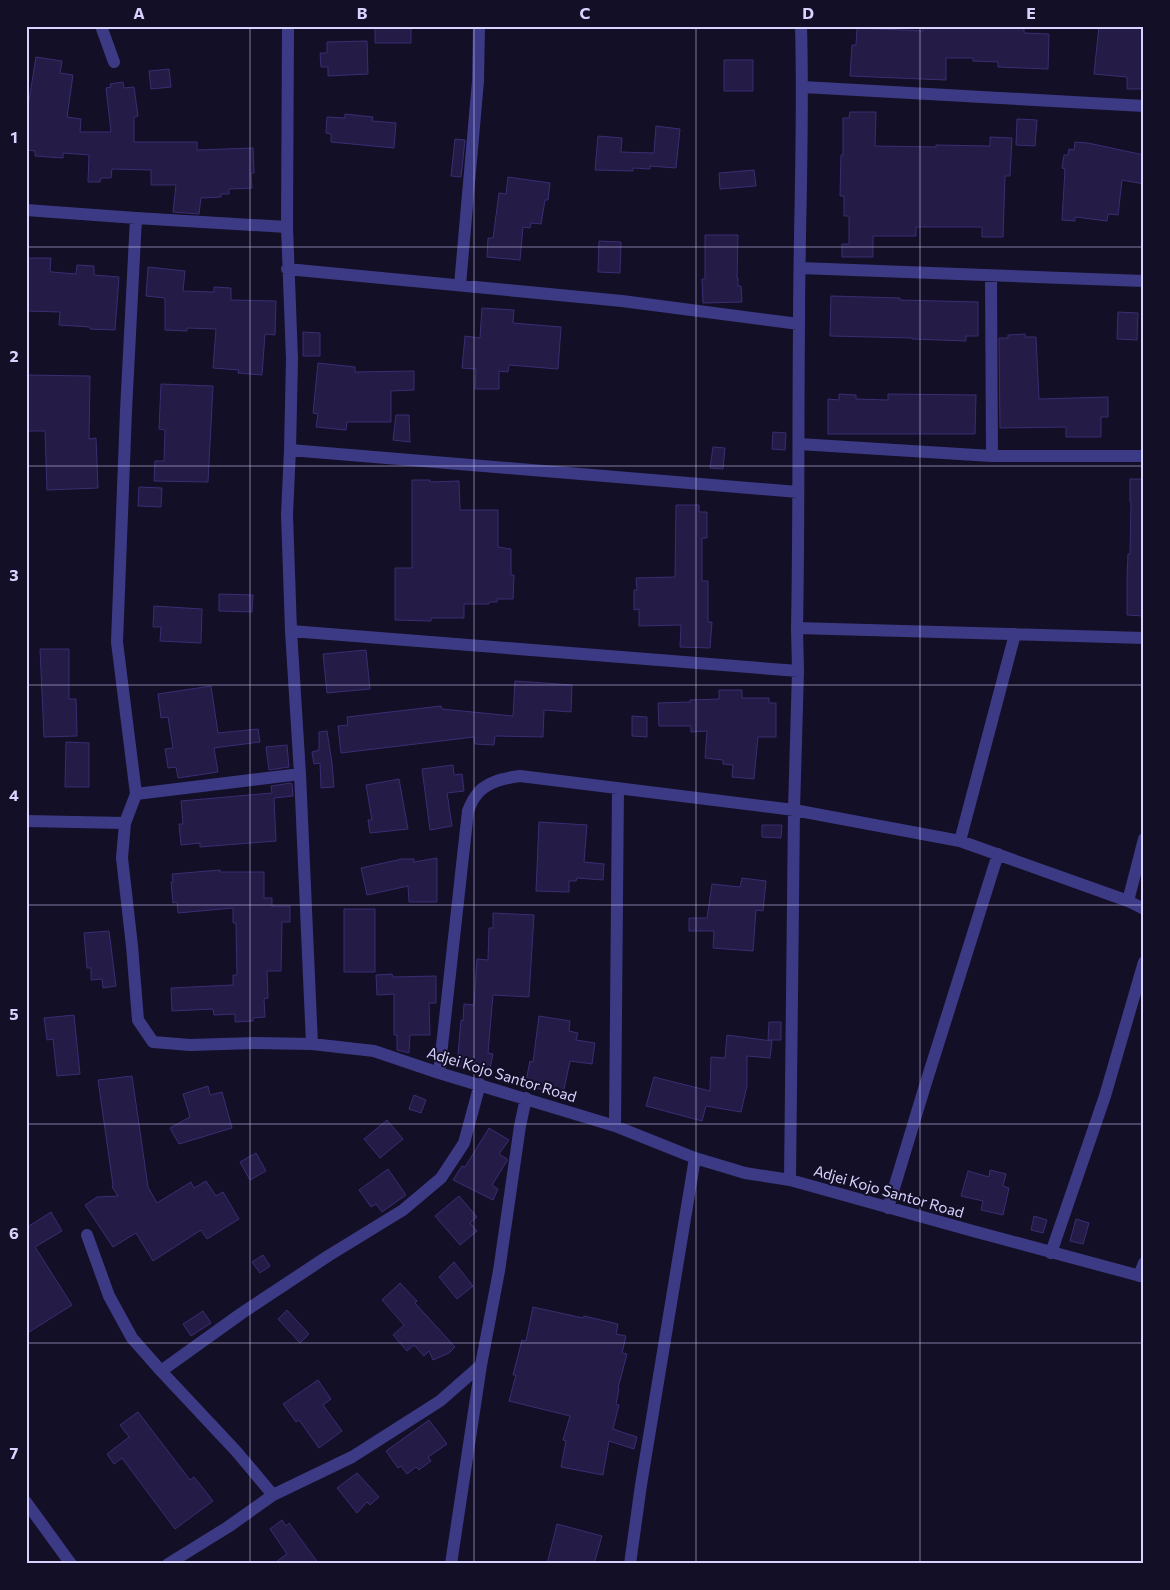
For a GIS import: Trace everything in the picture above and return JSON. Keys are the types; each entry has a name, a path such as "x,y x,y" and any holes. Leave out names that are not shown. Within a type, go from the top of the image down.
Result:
{"street":[{"path":"101,26 114,62"},
{"path":"288,26 287,269 292,359 287,514 312,1044"},
{"path":"460,285 478,81 479,26"},
{"path":"790,1180 794,810 798,672 800,143 803,87 801,26"},
{"path":"803,87 1144,106"},
{"path":"26,210 287,227"},
{"path":"26,822 125,823 136,794 117,642 136,218"},
{"path":"800,268 1144,281"},
{"path":"287,269 622,301 799,324"},
{"path":"991,276 992,456"},
{"path":"799,444 992,456 1144,456"},
{"path":"290,450 798,492"},
{"path":"797,628 1144,638"},
{"path":"292,631 798,672"},
{"path":"960,841 1015,634"},
{"path":"136,794 300,774"},
{"path":"439,1073 468,811 476,795 489,784 501,779 520,776 794,810 960,841 1128,901 1144,909"},
{"path":"615,1126 618,788"},
{"name":"Adjei Kojo Santor Road","path":"125,823 122,858 138,1020 153,1042 190,1045 255,1042 312,1044 374,1051 439,1073 615,1126 695,1158 745,1173 790,1180 1142,1277"},
{"path":"1128,901 1144,839"},
{"path":"888,1208 998,854"},
{"path":"1052,1252 1105,1096 1144,962"},
{"path":"161,1371 242,1313 328,1256 403,1210 441,1178 464,1143 480,1084"},
{"path":"451,1564 481,1365 499,1271 520,1126 526,1098"},
{"path":"630,1564 640,1485 695,1158"},
{"path":"88,1235 109,1296 132,1338 223,1437 273,1495"},
{"path":"1142,1277 1144,1263"},
{"path":"168,1564 228,1527 273,1495 352,1457 440,1401 481,1365"},
{"path":"26,1502 71,1564"}],"building":[{"path":"375,26 411,26 411,43 375,43"},
{"path":"923,26 1024,26 1024,33 1049,34 1048,69 998,67 998,62 973,61 973,58 946,58 946,80 850,76 852,45 856,45 857,28 923,31"},
{"path":"1099,26 1144,26 1144,89 1127,89 1127,77 1094,74"},
{"path":"367,41 368,74 328,76 328,67 321,67 320,53 327,53 327,42"},
{"path":"36,57 62,61 60,73 73,75 67,117 81,119 80,132 111,132 106,88 111,87 110,84 123,82 124,88 134,87 138,116 134,117 134,142 197,142 197,150 253,148 254,173 251,173 252,188 229,189 229,194 221,194 221,197 201,198 199,214 173,212 176,185 151,185 151,170 112,169 111,178 101,178 100,182 88,182 89,155 63,153 63,158 35,156 35,151 27,150 26,147 26,119"},
{"path":"724,60 753,60 753,91 724,91"},
{"path":"169,69 171,87 151,89 149,71"},
{"path":"850,112 876,112 875,146 990,146 990,137 1012,138 1010,176 1005,176 1003,237 982,237 982,227 916,227 916,236 873,236 873,257 842,257 842,244 849,244 849,216 844,216 844,196 840,196 843,118 849,118"},
{"path":"345,114 373,117 372,121 396,123 394,148 331,142 331,134 326,133 327,117 345,118"},
{"path":"1017,119 1037,120 1035,146 1016,145"},
{"path":"656,126 680,129 676,168 650,166 650,169 633,168 633,171 595,170 598,136 622,138 621,152 654,153"},
{"path":"455,139 465,140 461,177 451,176"},
{"path":"1075,142 1144,155 1144,184 1122,180 1118,215 1108,214 1107,221 1075,217 1075,221 1062,220 1065,169 1062,168 1064,155 1068,155 1069,149 1074,150"},
{"path":"754,170 756,186 720,189 719,173"},
{"path":"508,177 550,183 548,200 545,200 541,224 531,223 530,228 523,227 520,260 487,257 488,238 493,238 499,193 506,194"},
{"path":"705,235 738,235 737,278 738,286 741,286 742,302 703,303 702,279 705,279"},
{"path":"599,241 621,242 620,273 598,272"},
{"path":"26,258 51,258 50,271 52,272 76,274 77,265 94,266 94,275 119,277 115,330 59,325 60,312 26,311"},
{"path":"148,267 185,271 183,291 214,292 214,287 231,288 231,300 276,301 275,335 265,334 262,375 238,373 239,370 213,368 216,329 187,328 187,331 165,330 165,298 146,296"},
{"path":"831,296 978,302 978,336 966,336 966,341 830,336"},
{"path":"482,308 514,310 513,323 561,327 558,369 509,365 508,372 499,371 499,389 475,389 476,369 462,368 465,336 480,338"},
{"path":"1118,312 1138,313 1137,340 1117,339"},
{"path":"303,332 320,333 320,356 303,356"},
{"path":"1025,334 1025,337 1036,337 1039,399 1108,397 1108,417 1101,417 1101,437 1066,437 1066,427 1000,428 999,338 1008,338 1008,335"},
{"path":"318,363 355,367 355,372 414,371 414,390 391,391 391,422 347,422 346,430 316,427 318,414 313,413"},
{"path":"26,375 90,376 89,439 96,438 98,488 47,490 45,431 26,431"},
{"path":"161,384 213,386 208,482 154,481 155,461 164,461 165,430 159,429"},
{"path":"839,394 856,395 856,399 888,400 888,394 976,395 975,434 828,434 828,399 839,400"},
{"path":"396,415 409,415 410,442 393,440"},
{"path":"773,432 786,433 785,450 772,449"},
{"path":"713,447 725,448 723,469 710,468"},
{"path":"1130,479 1144,479 1144,616 1127,615 1128,554 1130,554"},
{"path":"412,480 430,480 430,482 459,481 460,510 498,510 498,547 511,549 511,575 514,575 513,599 497,599 497,602 489,602 489,604 464,604 464,618 431,618 431,621 395,620 395,568 412,568"},
{"path":"139,487 162,488 161,507 138,506"},
{"path":"676,505 699,505 699,512 707,512 707,538 702,538 702,581 708,581 708,622 712,622 710,648 680,647 681,625 639,626 639,609 634,610 634,590 637,590 636,578 675,577"},
{"path":"219,594 253,595 252,612 219,611"},
{"path":"154,606 202,609 201,643 160,641 161,627 153,627"},
{"path":"40,649 69,649 69,699 76,699 77,736 44,737"},
{"path":"366,650 370,689 327,693 323,654"},
{"path":"515,681 572,685 571,712 544,710 543,737 495,736 494,745 475,744 474,737 341,753 338,726 348,725 347,717 441,706 442,709 513,716"},
{"path":"211,686 218,733 258,729 260,742 214,748 218,772 178,778 176,767 168,768 165,749 173,748 168,717 161,718 158,694"},
{"path":"719,690 742,690 742,698 769,698 769,703 776,703 776,737 758,737 754,779 732,777 733,765 723,764 723,760 705,758 707,731 691,732 691,726 659,726 658,703 719,699"},
{"path":"632,716 647,717 647,737 632,736"},
{"path":"327,731 334,787 321,788 320,763 314,764 312,752 319,750 319,732"},
{"path":"66,742 89,743 89,787 65,787"},
{"path":"287,745 289,767 269,770 266,747"},
{"path":"453,765 454,775 462,774 464,791 447,793 452,826 430,830 422,769"},
{"path":"399,779 408,829 370,833 368,820 372,820 366,785"},
{"path":"291,783 293,796 274,798 276,841 200,847 200,843 181,845 179,824 183,824 181,801 272,793 271,786"},
{"path":"539,822 587,825 584,862 604,864 603,880 577,878 576,881 569,881 569,892 536,891"},
{"path":"762,825 782,825 781,838 762,837"},
{"path":"437,858 437,902 409,902 408,886 367,895 361,868 402,859 414,859 414,862"},
{"path":"220,870 220,872 264,872 264,898 272,898 272,906 290,906 290,922 282,922 281,971 267,971 268,998 264,999 265,1017 253,1018 253,1021 235,1022 235,1014 214,1015 213,1009 172,1011 171,988 233,985 233,975 237,975 236,923 233,923 233,908 178,913 177,902 173,903 172,874"},
{"path":"742,878 766,881 763,911 756,910 753,951 713,948 714,931 689,931 689,918 707,918 712,884 740,887"},
{"path":"344,909 375,909 375,972 344,972"},
{"path":"493,913 534,915 529,997 493,995 488,1053 493,1054 489,1073 457,1066 464,1004 474,1005 477,959 488,960 489,928 493,928"},
{"path":"109,931 116,986 103,988 102,979 91,980 91,968 87,968 84,933"},
{"path":"392,974 393,977 436,976 436,1003 429,1003 430,1035 410,1035 409,1053 397,1050 397,1035 394,1035 394,994 377,995 376,975"},
{"path":"74,1015 80,1074 57,1076 53,1039 47,1040 44,1018"},
{"path":"539,1016 570,1021 569,1031 578,1033 576,1040 595,1043 592,1064 570,1061 563,1094 525,1086 530,1061 533,1062"},
{"path":"769,1022 781,1022 781,1040 768,1040"},
{"path":"727,1035 772,1041 770,1058 747,1056 747,1086 741,1112 706,1106 702,1121 646,1106 654,1077 710,1091 711,1057 725,1058"},
{"path":"132,1076 148,1187 157,1203 191,1182 194,1188 206,1181 216,1196 223,1192 239,1219 207,1239 201,1230 153,1261 136,1233 113,1247 85,1205 97,1197 118,1196 112,1187 98,1080"},
{"path":"208,1086 210,1095 222,1092 232,1128 179,1144 170,1128 190,1117 183,1094"},
{"path":"414,1095 426,1100 421,1113 409,1109"},
{"path":"387,1120 403,1139 380,1158 364,1139"},
{"path":"489,1128 509,1140 499,1154 507,1159 507,1161 492,1185 498,1189 493,1200 453,1180 462,1166 465,1167"},
{"path":"256,1153 266,1171 250,1180 240,1162"},
{"path":"388,1169 406,1195 382,1212 376,1204 371,1207 359,1190"},
{"path":"990,1170 1006,1174 1003,1186 1009,1188 1003,1215 981,1210 983,1201 961,1196 968,1171 989,1177"},
{"path":"459,1196 477,1217 470,1223 477,1231 460,1245 435,1216"},
{"path":"51,1212 62,1231 35,1247 72,1305 26,1334 26,1228"},
{"path":"1034,1216 1047,1220 1043,1233 1031,1230"},
{"path":"1076,1219 1089,1223 1083,1244 1070,1241"},
{"path":"263,1255 270,1266 260,1273 252,1262"},
{"path":"454,1262 473,1286 457,1299 439,1277"},
{"path":"400,1283 417,1301 415,1303 455,1347 449,1353 433,1360 429,1351 424,1356 414,1345 407,1351 393,1335 404,1325 382,1300"},
{"path":"533,1307 618,1324 616,1334 626,1336 622,1353 627,1354 618,1388 616,1404 619,1405 613,1429 637,1437 634,1449 609,1441 603,1475 561,1467 566,1441 563,1440 570,1416 509,1401 516,1375 513,1375 522,1340 526,1341"},
{"path":"287,1310 309,1334 300,1343 278,1319"},
{"path":"203,1311 211,1323 191,1336 183,1324"},
{"path":"318,1380 331,1399 323,1405 342,1431 319,1448 299,1420 296,1422 283,1404"},
{"path":"138,1412 190,1480 194,1477 213,1501 175,1529 122,1458 114,1464 107,1454 129,1437 120,1425"},
{"path":"429,1420 447,1444 428,1457 431,1461 419,1470 416,1467 407,1474 401,1466 398,1468 386,1451"},
{"path":"357,1473 379,1497 370,1505 367,1502 357,1513 337,1488"},
{"path":"282,1520 286,1526 289,1523 319,1564 273,1564 287,1554 270,1529"},
{"path":"557,1524 602,1536 594,1564 547,1564"}]}
